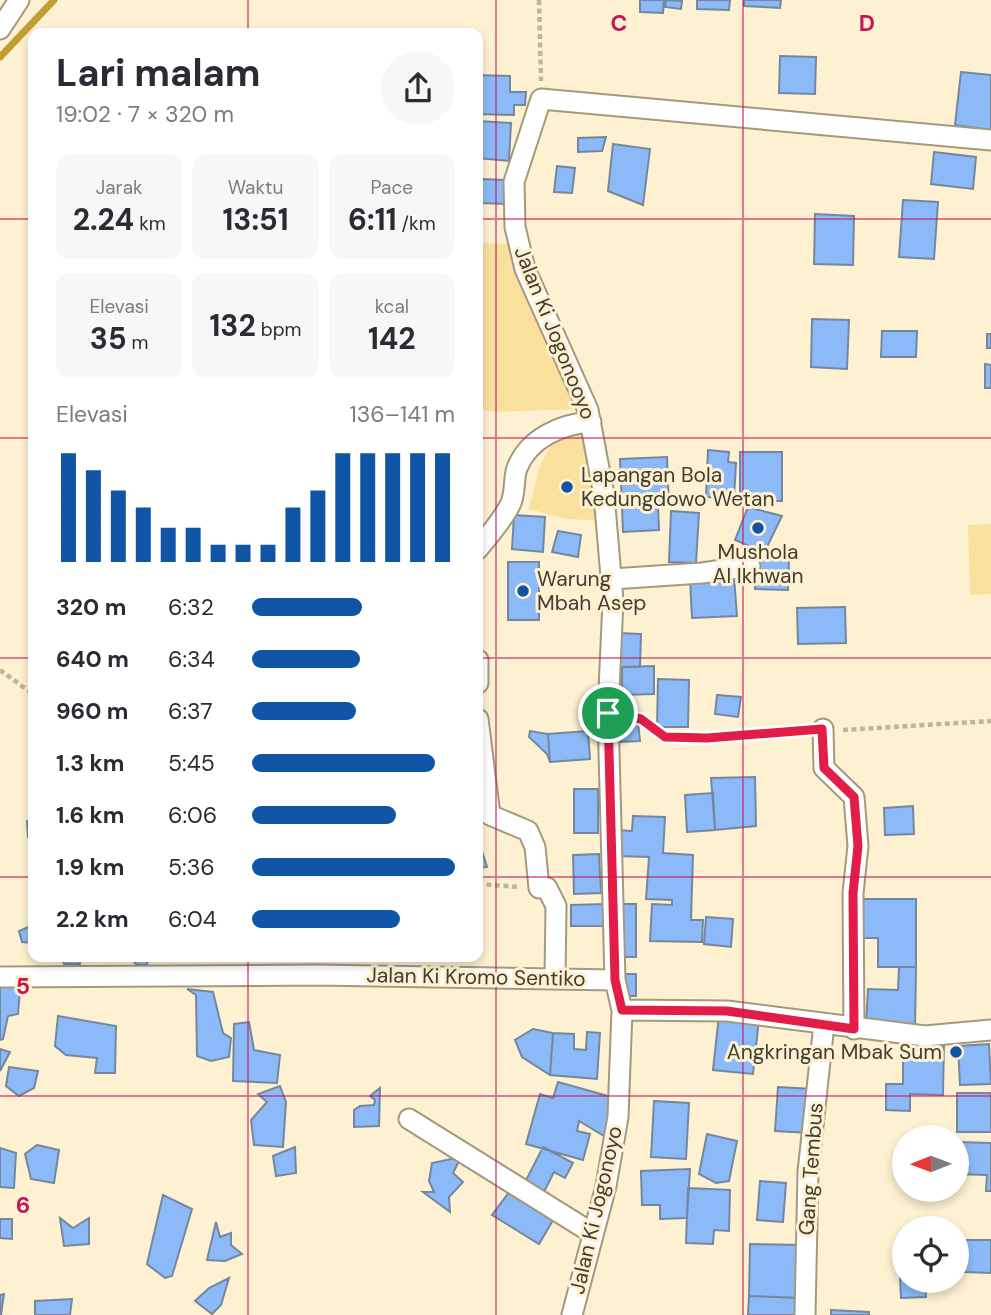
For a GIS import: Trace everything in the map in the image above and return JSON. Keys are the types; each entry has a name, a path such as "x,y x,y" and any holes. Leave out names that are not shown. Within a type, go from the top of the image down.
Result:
{"street":[{"path":"0,29 19,0"},
{"path":"541,99 991,140"},
{"name":"Jalan Ki Jogonooyo","path":"541,99 514,182 515,227 525,269 591,422 604,495 612,579 608,713 615,980"},
{"path":"483,542 512,503 517,469 528,449 552,431 572,423 591,422"},
{"path":"612,579 702,573 750,566"},
{"path":"822,729 824,768 854,797 858,846 853,893 854,1029"},
{"path":"483,763 489,816 528,831 535,846 539,888 547,888 556,906 555,978"},
{"name":"Jalan Ki Kromo Sentiko","path":"0,978 318,975 615,980"},
{"name":"Jalan Ki Jogonoyo","path":"572,1315 606,1186 618,1117 622,1010 615,980"},
{"path":"622,1010 727,1011 925,1036 991,1030"},
{"name":"Gang Tembus","path":"806,1315 808,1172 824,1024"},
{"path":"409,1119 592,1233"}],"path":[{"path":"539,0 541,99"},
{"path":"0,670 28,690"},
{"path":"608,713 641,719 665,737 707,738 822,729 851,730 991,722"},
{"path":"483,884 539,888"}],"shaded area":[{"path":"483,243 510,244 577,409 497,412 483,410"},
{"name":"Lapangan Bola Kedungdowo Wetan","path":"588,426 605,521 567,519 529,509 540,465 554,440"},
{"path":"991,524 991,594 970,595 968,525"}],"building":[{"path":"640,0 664,0 663,13 640,12"},
{"path":"666,0 682,1 681,9 665,7"},
{"path":"697,0 730,0 729,10 697,9"},
{"path":"744,0 781,0 780,8 744,6"},
{"path":"780,56 816,57 815,94 779,93"},
{"path":"961,72 991,75 991,130 955,125"},
{"path":"483,75 510,76 510,92 526,92 525,105 514,105 514,115 483,114"},
{"path":"483,121 511,123 509,161 483,158"},
{"path":"606,137 602,151 578,152 578,138"},
{"path":"613,144 650,149 643,205 608,191"},
{"path":"934,152 976,157 973,189 931,184"},
{"path":"557,166 575,168 572,193 554,192"},
{"path":"483,179 506,180 506,204 483,203"},
{"path":"903,200 938,202 934,259 899,257"},
{"path":"815,214 854,216 853,265 814,264"},
{"path":"812,319 849,320 847,369 811,367"},
{"path":"882,331 917,331 916,357 881,357"},
{"path":"987,334 991,334 991,348 987,348"},
{"path":"985,364 991,365 991,388 985,388"},
{"path":"708,450 729,452 728,462 736,463 734,498 706,497"},
{"path":"740,452 782,452 782,501 740,501"},
{"path":"667,457 669,506 658,506 659,530 623,532 620,459"},
{"name":"Mushola Al Ikhwan","path":"748,507 782,516 764,553 746,549 747,545 735,540"},
{"path":"671,511 699,513 696,563 669,562"},
{"path":"514,515 545,517 543,552 512,549"},
{"path":"558,531 581,535 578,557 552,552"},
{"path":"757,558 789,560 788,590 755,589"},
{"name":"Warung Mbah Asep","path":"508,562 539,562 539,620 508,620"},
{"path":"734,576 737,616 692,618 690,579"},
{"path":"845,607 846,643 798,644 797,608"},
{"path":"616,633 641,634 640,667 615,667"},
{"path":"654,666 654,694 622,695 622,667"},
{"path":"658,679 689,680 688,727 657,727"},
{"path":"717,695 741,697 738,717 715,714"},
{"path":"638,722 640,741 618,742 617,724"},
{"path":"530,731 548,734 550,762 547,754 529,737"},
{"path":"588,731 590,759 550,762 548,734"},
{"path":"755,777 756,826 715,830 711,778"},
{"path":"574,789 598,789 598,833 574,833"},
{"path":"713,793 715,830 687,832 685,795"},
{"path":"913,806 914,834 885,835 884,808"},
{"path":"633,816 665,817 663,853 693,855 691,920 703,920 702,942 650,941 652,904 672,905 672,900 646,899 649,857 617,856 618,830 632,831"},
{"path":"599,854 601,893 574,894 573,855"},
{"path":"856,899 916,899 916,967 878,967 878,938 856,938"},
{"path":"606,904 606,926 571,926 571,905"},
{"path":"620,904 636,904 636,957 620,957"},
{"path":"706,917 733,919 731,947 704,944"},
{"path":"28,927 28,943 22,942 19,931"},
{"path":"63,962 80,964 64,964"},
{"path":"134,962 147,962 147,965 137,965"},
{"path":"899,967 916,967 915,1028 866,1025 868,989 898,990"},
{"path":"623,974 636,974 636,996 623,996"},
{"path":"21,980 18,1014 8,1016 3,1039 0,1040 0,984"},
{"path":"187,989 213,992 223,1033 231,1038 229,1057 211,1061 197,1056 196,995"},
{"path":"719,1015 759,1019 753,1074 713,1070"},
{"path":"58,1016 116,1026 115,1073 95,1073 97,1058 66,1055 55,1046"},
{"path":"249,1022 254,1050 280,1055 277,1083 233,1081 234,1024"},
{"path":"533,1029 553,1033 550,1075 522,1057 515,1040"},
{"path":"587,1032 600,1033 597,1079 550,1075 553,1033 574,1034 574,1049 586,1050"},
{"path":"903,1041 944,1042 943,1095 910,1094 910,1111 886,1110 886,1084 903,1084"},
{"path":"989,1044 991,1084 960,1085 958,1046"},
{"path":"0,1049 10,1052 0,1071"},
{"path":"9,1067 38,1071 34,1088 19,1096 6,1086"},
{"path":"558,1082 615,1098 604,1136 579,1121 577,1131 590,1134 583,1160 526,1144 540,1094 553,1098"},
{"path":"280,1086 286,1102 283,1147 254,1145 251,1120 267,1102 258,1094"},
{"path":"778,1087 813,1089 810,1133 775,1131"},
{"path":"380,1088 379,1126 354,1127 354,1110 360,1106 374,1105 375,1100 370,1096"},
{"path":"957,1093 991,1093 991,1132 970,1132 970,1125 957,1125"},
{"path":"654,1101 689,1103 686,1159 651,1157"},
{"path":"707,1134 737,1141 729,1181 716,1183 699,1174"},
{"path":"970,1142 991,1143 991,1191 986,1191 987,1175 970,1174"},
{"path":"37,1145 59,1150 54,1183 31,1179 25,1154"},
{"path":"295,1147 296,1173 276,1176 273,1156"},
{"path":"543,1147 573,1163 565,1178 554,1172 542,1196 523,1186"},
{"path":"0,1148 16,1153 14,1188 0,1187"},
{"path":"461,1157 453,1173 463,1182 449,1197 450,1212 423,1192 434,1192 429,1181 432,1163"},
{"path":"690,1169 687,1218 660,1219 660,1205 642,1205 641,1171"},
{"path":"760,1181 786,1183 783,1222 757,1220"},
{"path":"513,1187 556,1215 539,1244 492,1215"},
{"path":"688,1188 730,1190 729,1231 714,1230 713,1244 686,1243"},
{"path":"163,1195 192,1209 172,1276 165,1278 147,1264"},
{"path":"60,1218 73,1228 89,1218 89,1244 64,1246"},
{"path":"0,1219 12,1219 12,1239 0,1238"},
{"path":"216,1222 220,1237 231,1233 231,1245 242,1254 225,1261 207,1260"},
{"path":"969,1240 991,1240 991,1273 969,1272"},
{"path":"750,1244 803,1245 802,1298 749,1296"},
{"path":"229,1278 221,1305 212,1314 195,1301 209,1288"},
{"path":"901,1293 926,1293 926,1297 901,1298"},
{"path":"4,1294 1,1315 0,1315 0,1295"},
{"path":"749,1296 802,1298 801,1315 748,1315"},
{"path":"72,1299 70,1315 35,1315 35,1301"},
{"path":"831,1310 869,1312 869,1315 831,1315"}],"waterway":[{"path":"0,57 54,0"}],"place":[{"name":"Lapangan Bola Kedungdowo Wetan","path":"567,487"},
{"name":"Mushola Al Ikhwan","path":"758,528"},
{"name":"Warung Mbah Asep","path":"523,591"},
{"name":"Angkringan Mbak Sum","path":"956,1052"}],"route":[{"path":"608,713 641,719 665,737 707,738 774,730 822,729 824,768 854,797 858,846 853,893 854,1029 788,1017 727,1011 622,1010 615,980 608,713"}]}
